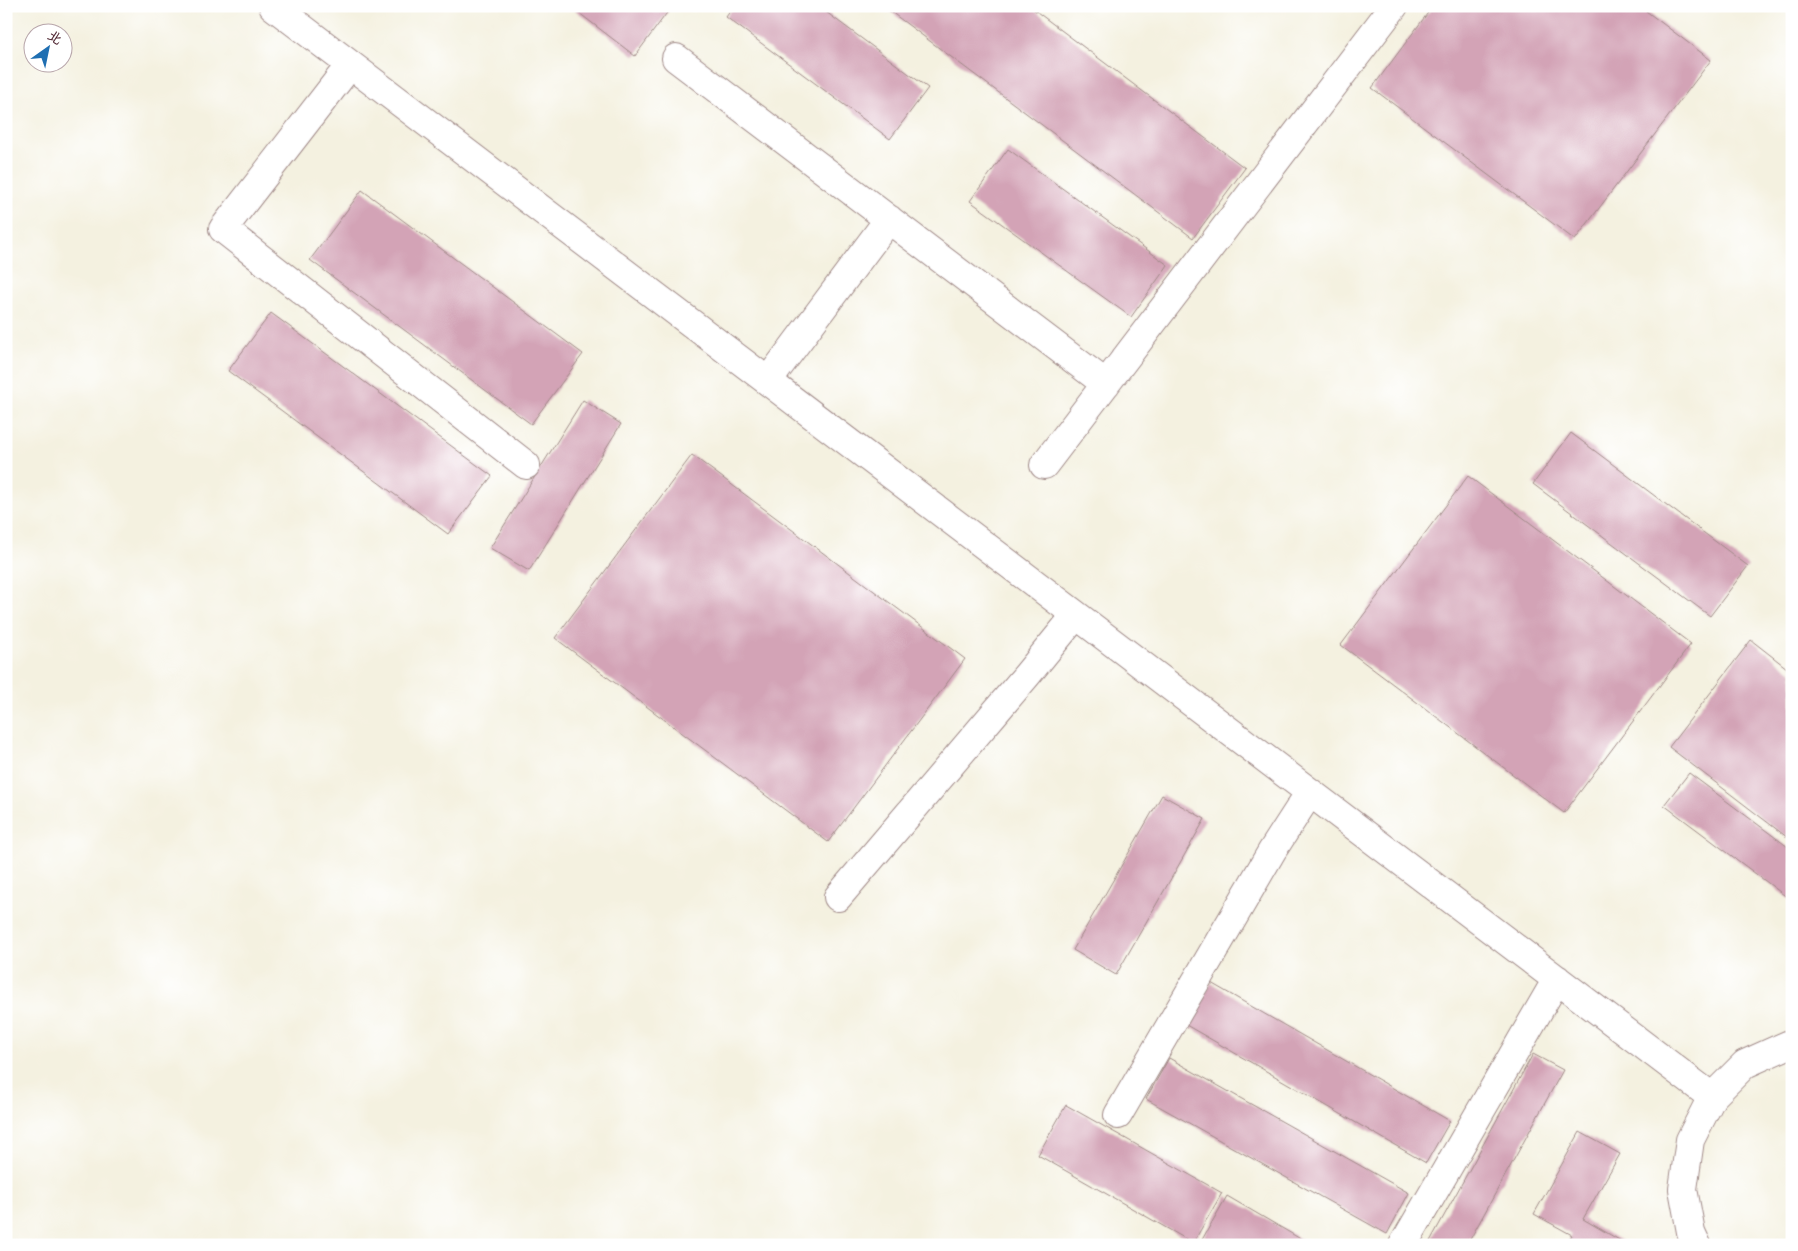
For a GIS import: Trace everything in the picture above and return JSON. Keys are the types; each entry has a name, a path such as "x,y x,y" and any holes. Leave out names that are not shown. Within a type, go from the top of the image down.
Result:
{"street":[{"path":"273,6 1712,1097"},
{"path":"1044,464 1394,6"},
{"path":"676,58 1106,384"},
{"path":"350,65 223,229 526,465"},
{"path":"768,381 889,219"},
{"path":"838,897 1027,675 1076,614"},
{"path":"1118,1115 1272,851 1310,792"},
{"path":"1403,1245 1557,979"},
{"path":"1697,1245 1691,1232 1683,1189 1690,1140 1712,1097 1745,1064 1792,1043"}],"building":[{"path":"570,6 672,6 635,56"},
{"path":"734,6 818,6 928,88 890,139 726,17"},
{"path":"883,6 1029,6 1245,168 1193,238"},
{"path":"1433,6 1650,6 1646,11 1711,60 1575,240 1372,88"},
{"path":"1008,149 1168,265 1131,317 970,201"},
{"path":"362,190 583,354 531,424 310,260"},
{"path":"271,313 492,476 448,534 228,371"},
{"path":"583,400 621,424 529,571 490,548"},
{"path":"1571,433 1748,566 1710,616 1533,484"},
{"path":"692,455 965,659 828,842 555,638"},
{"path":"1468,476 1691,644 1564,813 1341,645"},
{"path":"1751,640 1792,672 1792,841 1669,747"},
{"path":"1689,773 1792,850 1792,901 1664,805"},
{"path":"1162,795 1205,819 1116,975 1073,950"},
{"path":"1211,983 1450,1121 1426,1163 1186,1025"},
{"path":"1533,1054 1563,1070 1467,1245 1428,1245"},
{"path":"1169,1058 1409,1193 1387,1234 1146,1099"},
{"path":"1066,1105 1222,1193 1193,1243 1038,1155"},
{"path":"1580,1132 1620,1154 1583,1219 1628,1245 1566,1245 1572,1235 1534,1214"},
{"path":"1227,1196 1311,1245 1199,1245"}]}
